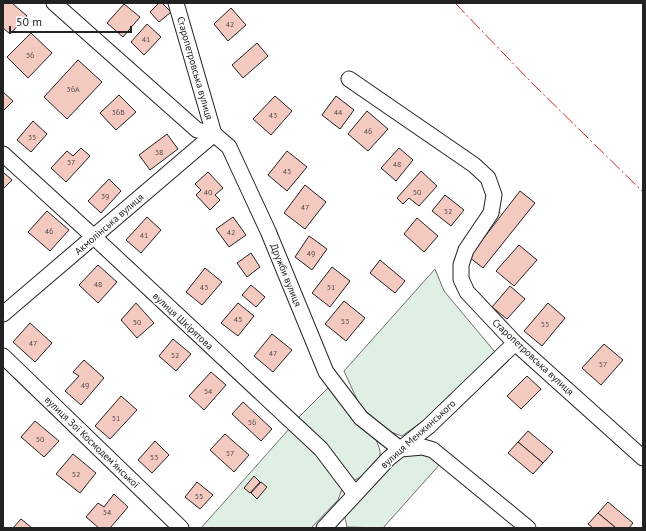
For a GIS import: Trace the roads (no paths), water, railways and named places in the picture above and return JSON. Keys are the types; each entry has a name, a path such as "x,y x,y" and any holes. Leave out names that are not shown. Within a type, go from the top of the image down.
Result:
{"street":[{"name":"Дружби вулиця","path":"54,3 197,130 214,134 229,147 268,230 326,372 361,418 400,449"},
{"name":"Старопетровська вулиця","path":"176,3 214,134"},
{"name":"Старопетровська вулиця","path":"349,79 474,165 488,178 494,195 491,213 466,250 461,265 461,279 467,292 515,343 643,458"},
{"name":"Акмолінська вулиця","path":"3,314 214,134"},
{"name":"вулиця Шкірятова","path":"3,154 321,449 355,494"},
{"name":"вулиця Менжинського","path":"329,526 355,494 388,459 429,426 515,343"},
{"name":"вулиця Зої Космодем'янської","path":"3,356 181,528"},
{"path":"400,449 423,447 433,450 528,528"}]}
